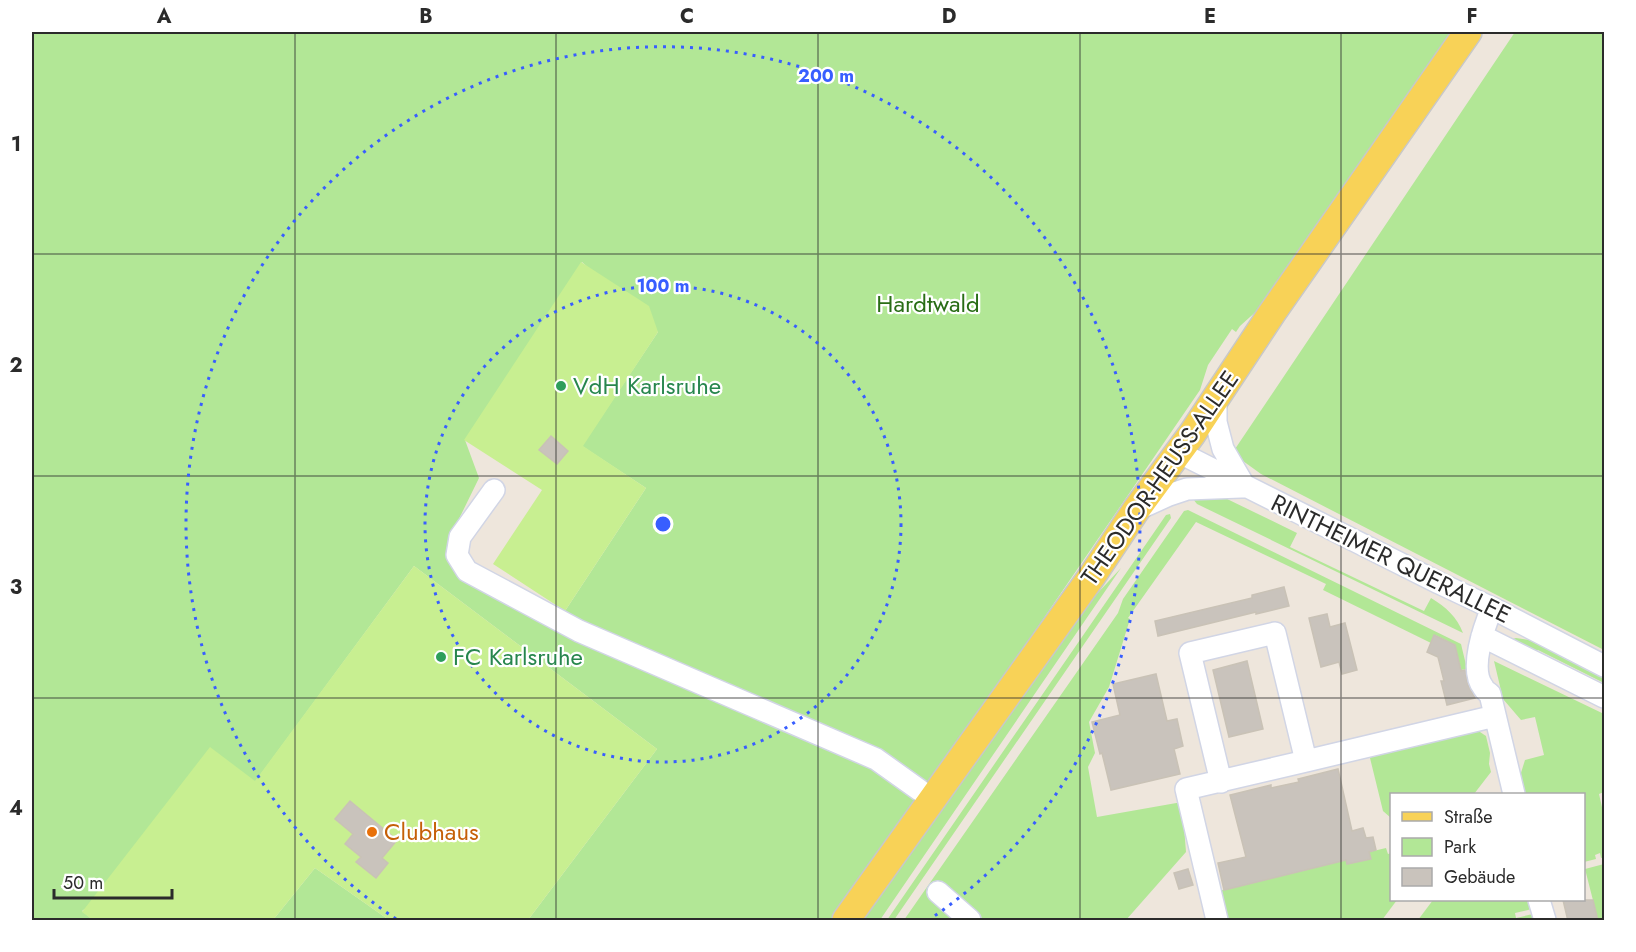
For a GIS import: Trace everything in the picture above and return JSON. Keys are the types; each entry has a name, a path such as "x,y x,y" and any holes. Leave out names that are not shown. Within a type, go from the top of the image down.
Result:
{"main road":[{"name":"THEODOR-HEUSS-ALLEE","path":"846,921 1092,576 1468,32"}],"street":[{"path":"1136,510 1187,489 1245,487 1222,449 1216,422 1216,398"},
{"name":"RINTHEIMER QUERALLEE","path":"1178,452 1605,666"},
{"path":"494,490 460,537 457,555 467,571 579,631 876,759 932,799"},
{"path":"1492,608 1480,641 1477,666 1481,686 1490,694 1514,793"},
{"path":"1221,782 1190,653 1275,633 1306,761"},
{"path":"1480,641 1605,697"},
{"path":"1217,921 1186,789 1495,716"},
{"path":"938,892 970,921"},
{"path":"1539,901 1545,921"}],"green space":[{"name":"Hardtwald","path":"32,32 1454,32 1260,308 1236,332 1232,329 1208,365 1200,390 837,920 528,920 657,749 414,566 255,782 82,911 93,920 32,920","holes":["582,262 658,332 582,446 646,488 556,627 450,554 457,523 479,478 465,440"]},
{"path":"1515,32 1604,32 1604,650 1261,474 1243,461 1235,449"},
{"name":"VdH Karlsruhe","path":"581,262 649,306 658,332 583,446 646,488 565,611 493,564 542,490 464,440"},
{"path":"1223,497 1297,533 1290,547 1424,611 1431,598 1450,613 1458,622 1463,633 1197,504 1193,499"},
{"path":"1188,510 1461,644 1467,669 1461,670 1455,645 1435,635 1431,643 1323,590 1326,584 1196,522 1128,618 1130,619 1109,687 1089,722 1095,753 1088,767 1097,817 1182,802 1186,852 1126,920 904,920 1118,613 1123,599 1184,511"},
{"path":"1170,514 1171,518 894,920 887,920 1166,515"},
{"name":"FC Karlsruhe","path":"414,566 657,749 528,920 389,920 315,868 273,920 93,920 82,912 210,747 255,781"},
{"path":"1121,568 880,920 858,920 1065,628"},
{"path":"1516,638 1530,640 1604,676 1604,683 1538,650 1528,655 1509,640"},
{"path":"1494,661 1604,714 1604,792 1599,794 1604,816 1604,857 1601,858 1600,853 1595,855 1596,859 1585,862 1585,793 1525,793 1520,776 1525,760 1544,755 1535,717 1521,720 1503,699"},
{"path":"1478,727 1480,732 1486,736 1491,772 1475,793 1390,793 1390,817 1383,811 1370,758 1373,754"},
{"path":"1386,848 1388,854 1390,853 1390,901 1396,901 1382,920 1221,920 1214,892 1346,860 1347,864 1371,859 1369,852"},
{"path":"1604,864 1604,920 1598,920 1585,869"},
{"path":"315,868 389,920 273,920"},
{"path":"1432,901 1530,901 1532,909 1515,913 1516,918 1533,914 1535,920 1418,920"}],"building":[{"path":"551,436 568,451 557,464 539,450"},
{"path":"1284,587 1289,606 1158,636 1155,621 1252,598 1252,595"},
{"path":"1327,614 1330,627 1345,623 1357,670 1342,674 1339,662 1321,667 1309,618"},
{"path":"1434,635 1455,645 1461,671 1465,670 1468,685 1475,698 1447,705 1438,657 1427,652"},
{"path":"1247,661 1263,729 1229,737 1213,670"},
{"path":"1156,674 1167,721 1177,719 1183,746 1174,749 1180,774 1111,790 1092,722 1120,715 1113,684"},
{"path":"1338,769 1352,831 1363,828 1366,838 1373,837 1376,850 1369,852 1371,859 1347,864 1346,860 1224,890 1218,863 1246,857 1230,795 1271,785 1271,788 1299,782 1298,779"},
{"path":"350,801 397,840 382,858 388,863 376,878 356,862 361,857 345,844 353,834 335,819"},
{"path":"1188,869 1193,885 1179,889 1174,873"},
{"path":"1593,900 1598,921 1568,921 1563,901"}],"place":[{"name":"VdH Karlsruhe","path":"561,386"},
{"name":"FC Karlsruhe","path":"441,657"},
{"name":"Clubhaus","path":"372,832"}]}
